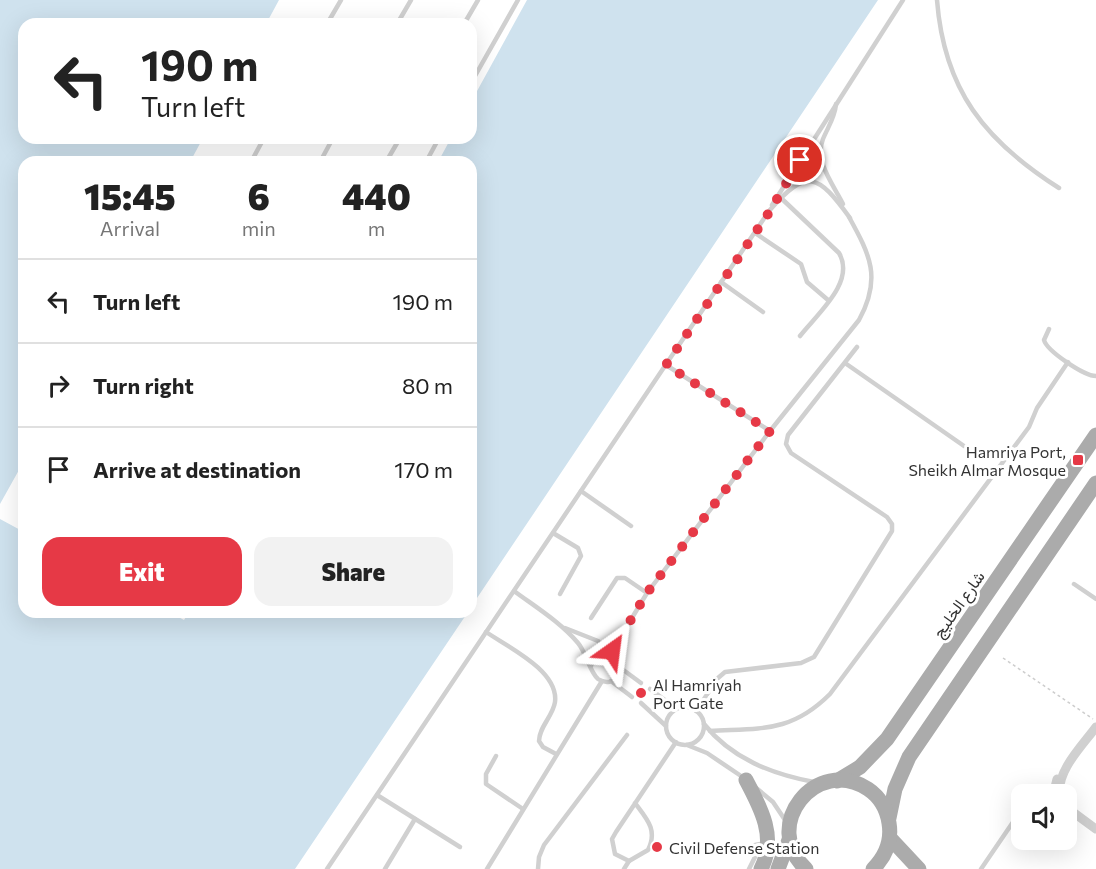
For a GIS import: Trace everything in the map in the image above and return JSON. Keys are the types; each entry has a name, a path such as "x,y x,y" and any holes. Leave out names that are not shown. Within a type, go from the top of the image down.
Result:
{"main road":[{"name":"شارع الخليج","path":"789,834 792,813 800,800 860,767 883,744 1096,435"},
{"path":"873,869 885,854 890,838 889,818 895,789 909,757 1096,483"},
{"path":"746,780 766,824 768,842 761,869"},
{"path":"830,782 866,788 880,801 889,818"},
{"path":"778,869 789,834"},
{"path":"789,834 798,861 806,869"},
{"path":"890,838 918,869"}],"street":[{"path":"1056,784 1056,780 1096,727"},
{"path":"1077,815 1096,829"}],"lane":[{"path":"330,18 341,0"},
{"path":"400,18 411,0"},
{"path":"468,18 478,0"},
{"path":"477,72 518,0"},
{"path":"327,869 770,211 903,0"},
{"path":"937,0 944,51 967,103 986,129 1009,153 1059,188"},
{"path":"591,666 595,656 609,651 647,593 867,307 872,277 871,262 821,158 822,142 834,115 836,104"},
{"path":"770,211 794,185 802,182 819,183 832,193 850,218"},
{"path":"781,198 842,258 844,276 800,336"},
{"path":"755,232 801,264 807,282 828,300"},
{"path":"721,282 764,312"},
{"path":"1050,329 1044,340 1045,344 1086,375 1096,376"},
{"path":"696,711 718,678 725,672 801,663 814,657 892,531 892,524 887,518 792,453 787,447 788,435 857,347"},
{"path":"710,731 761,728 791,722 802,718 830,694 1029,427 1037,408 1068,362"},
{"path":"845,363 964,446"},
{"path":"666,365 770,431"},
{"path":"581,491 631,526"},
{"path":"553,533 578,548 581,556 560,594"},
{"path":"591,618 617,578 628,580 647,593"},
{"path":"1074,584 1096,599"},
{"path":"514,591 565,628 598,641 620,658 622,669 618,676 611,681 602,681 594,675 584,651 565,628"},
{"path":"486,632 539,669 549,679 554,691 555,704 539,738 541,745 556,754"},
{"path":"622,669 641,683"},
{"path":"487,869 602,681"},
{"path":"611,681 632,697"},
{"path":"650,689 669,703 696,711 718,739 767,771 830,782"},
{"path":"640,703 666,726 669,736 676,742 707,753 773,802 789,834"},
{"path":"666,726 672,713 681,708"},
{"path":"687,745 700,738 704,724"},
{"path":"538,869 544,845 627,735"},
{"path":"629,861 615,854 612,839 676,742"},
{"path":"496,756 486,774 486,784 523,809"},
{"path":"377,795 460,847"},
{"path":"624,869 629,861 648,850 653,836 650,822 635,803"},
{"path":"385,869 415,819"},
{"path":"981,869 1011,825"},
{"path":"749,869 755,857 756,844 768,842"}],"path":[{"path":"1003,658 1096,721"}],"water":[{"path":"0,0 279,0 269,18 18,18 18,144 200,144 193,156 18,156 18,472 0,504"},
{"path":"527,0 878,0 477,598 477,156 441,156 448,144 477,144 477,91"},
{"path":"0,519 18,529 18,618 180,618 184,620 185,618 464,618 295,869 0,869"}],"place":[{"name":"Hamriya Port, Sheikh Almar Mosque","path":"1078,460"},
{"name":"Al Hamriyah Port Gate","path":"641,693"},
{"name":"Civil Defense Station","path":"657,847"}],"route":[{"path":"612,651 647,593 770,431 666,365 770,211 772,204 800,160"}]}
